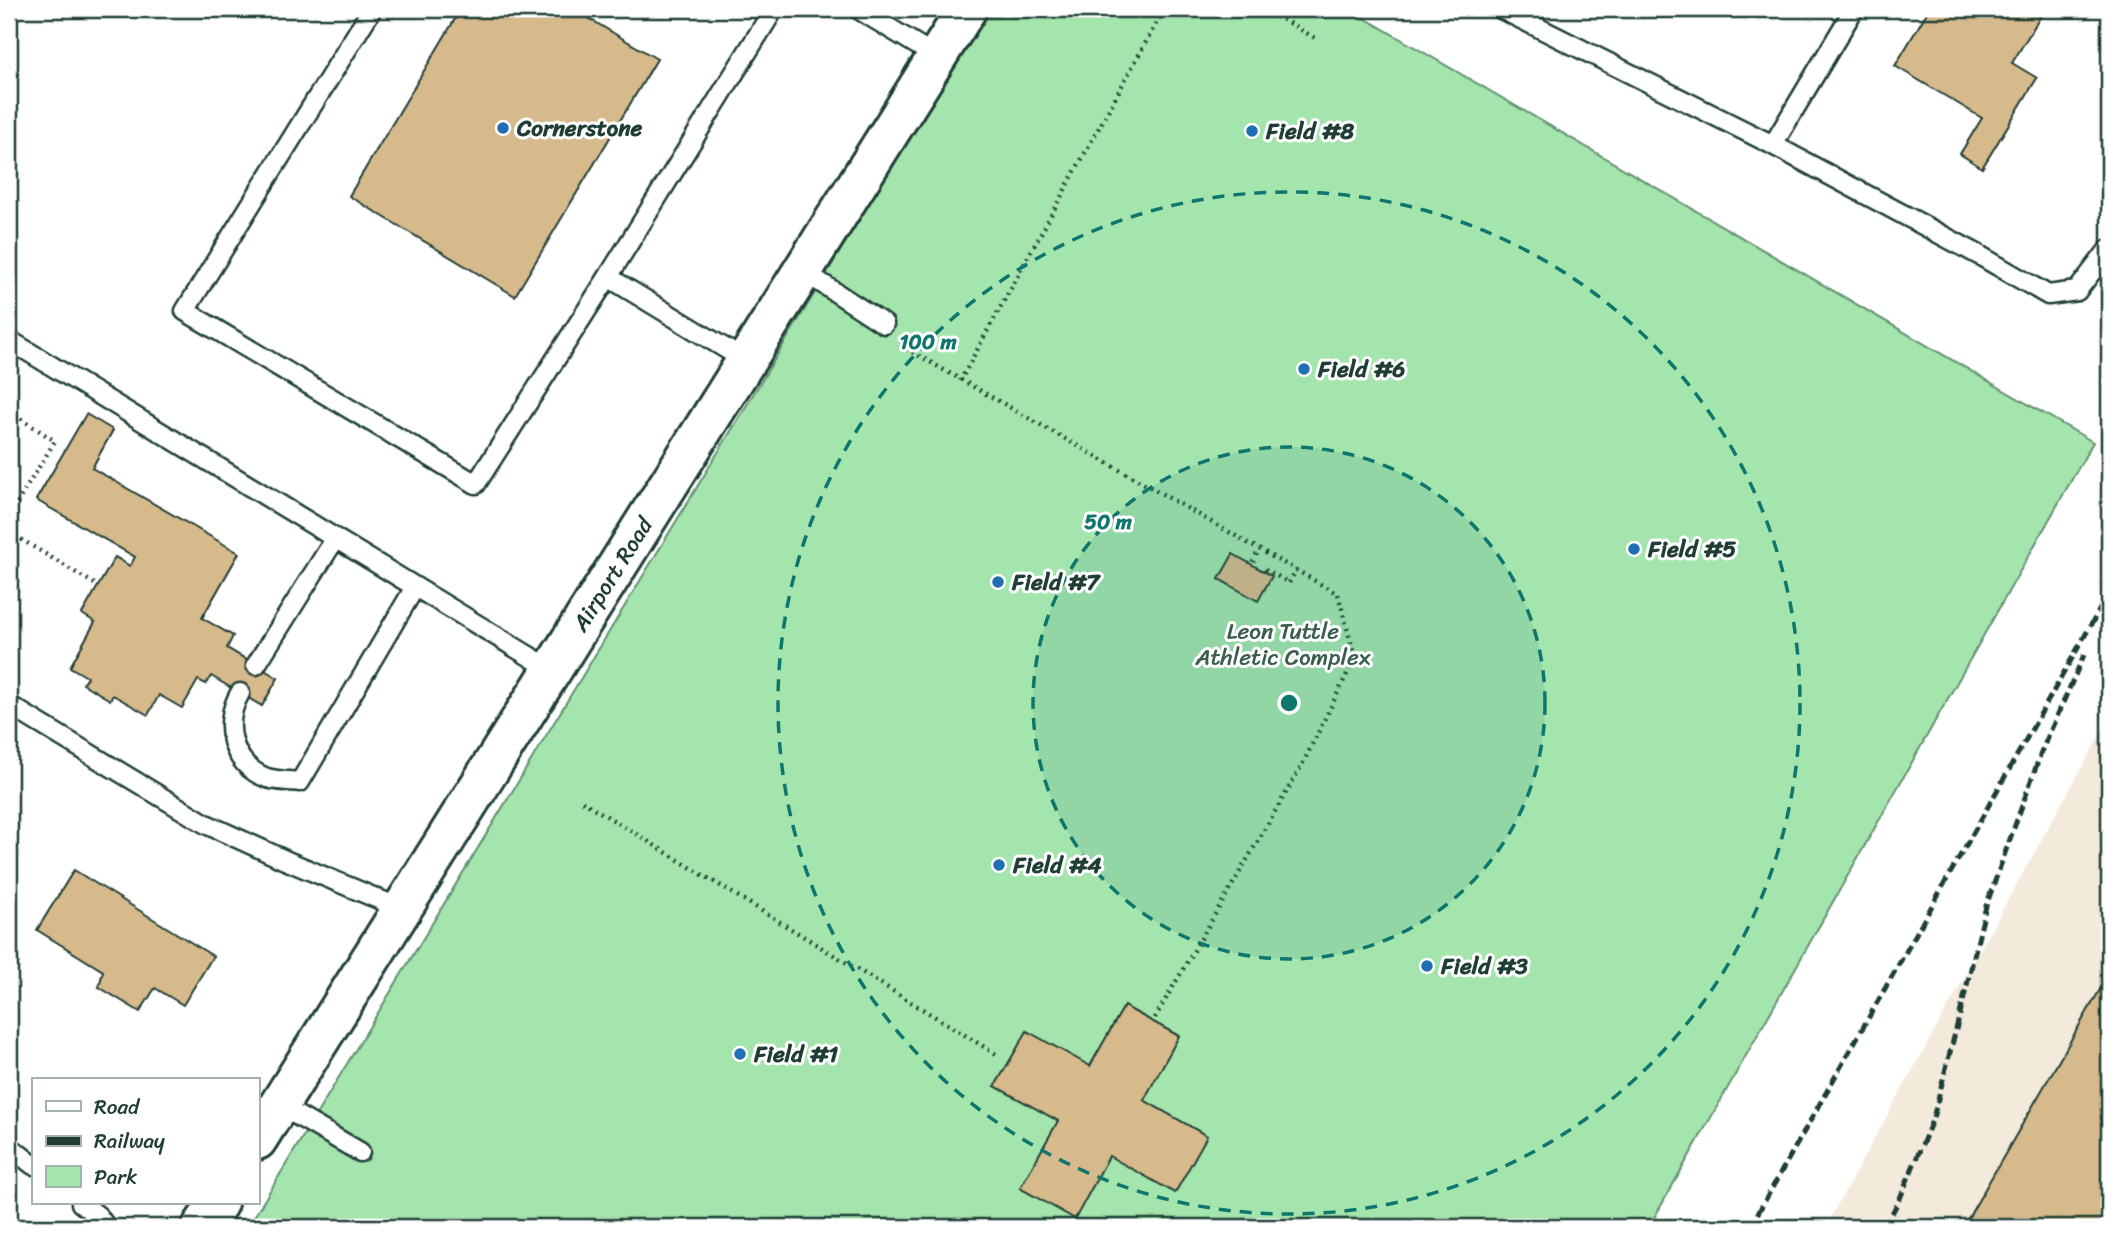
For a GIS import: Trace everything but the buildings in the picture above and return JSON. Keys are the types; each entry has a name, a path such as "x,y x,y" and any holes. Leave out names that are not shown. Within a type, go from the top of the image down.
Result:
{"street":[{"name":"Airport Road","path":"259,1137 967,9"},
{"path":"202,1227 217,1204"}],"lane":[{"path":"372,9 185,311 476,484 774,9"},
{"path":"858,9 937,57"},
{"path":"1502,9 1773,145 2048,295 2077,290 2109,249"},
{"path":"1773,145 1854,9"},
{"path":"803,271 887,331"},
{"path":"608,277 746,361"},
{"path":"9,341 552,670"},
{"path":"256,665 335,539"},
{"path":"240,693 235,701 229,734 242,762 266,778 300,782 415,587"},
{"path":"9,705 206,824 402,909"},
{"path":"279,1105 360,1152"},
{"path":"9,1146 32,1164"},
{"path":"82,1204 98,1216 106,1227"}],"path":[{"path":"960,381 1164,9"},
{"path":"1264,9 1317,39"},
{"path":"887,331 960,381 1338,594 1355,657 1301,767 1153,1021"},
{"path":"9,411 55,441 9,516"},
{"path":"9,532 98,586"},
{"path":"1253,562 1259,550"},
{"path":"1265,569 1289,583 1296,570"},
{"path":"582,801 999,1056"}],"shaded area":[{"path":"2109,719 2109,1227 1825,1227"}],"green space":[{"name":"Leon Tuttle Athletic Complex","path":"987,9 1349,9 2093,442 1649,1227 248,1227"}],"railway":[{"path":"1750,1227 2109,593"},
{"path":"1885,1227 1901,1196 1933,1118 1986,906 2042,750 2084,655"}],"place":[{"name":"Cornerstone","path":"503,128"},
{"name":"Field #8","path":"1252,131"},
{"name":"Field #6","path":"1304,369"},
{"name":"Field #5","path":"1634,549"},
{"name":"Field #7","path":"998,582"},
{"name":"Field #4","path":"999,865"},
{"name":"Field #3","path":"1427,966"},
{"name":"Field #1","path":"740,1054"}]}
